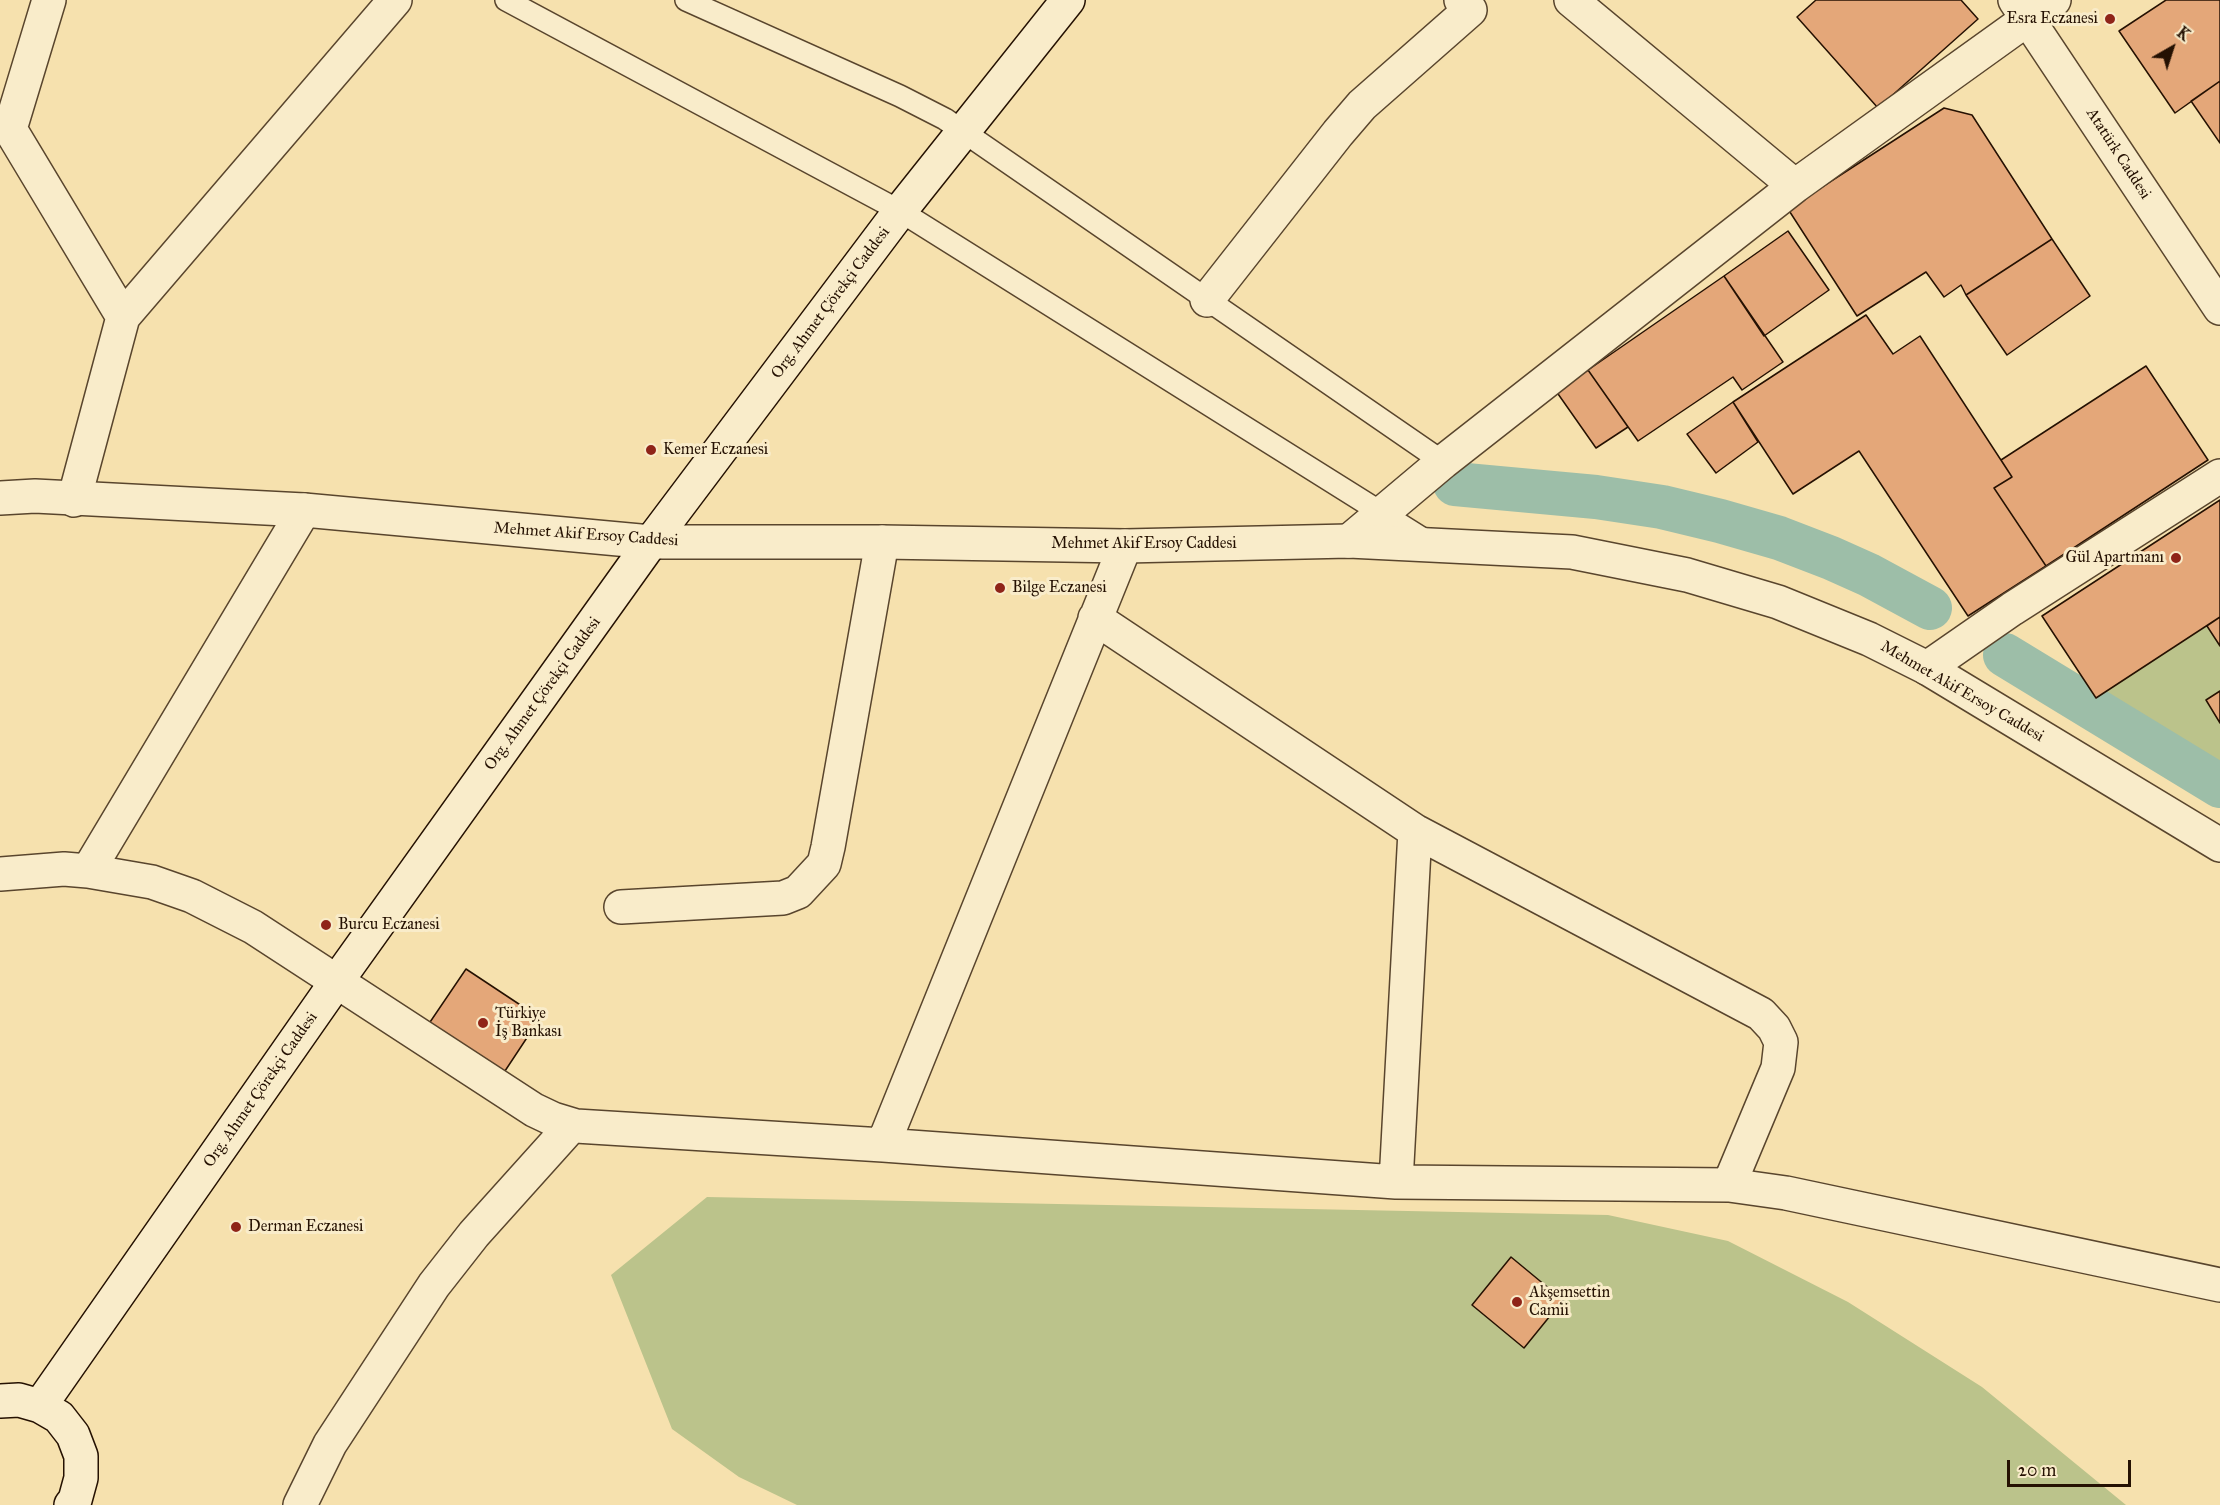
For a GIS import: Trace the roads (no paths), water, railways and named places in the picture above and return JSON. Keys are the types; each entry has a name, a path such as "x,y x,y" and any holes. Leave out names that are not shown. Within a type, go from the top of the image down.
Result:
{"street":[{"path":"48,0 5,132 123,317"},
{"path":"74,500 123,317 395,0"},
{"name":"Org. Ahmet Çörekçi Caddesi","path":"40,1406 337,981 651,542 900,211 1068,0"},
{"path":"1571,0 1795,186"},
{"path":"1207,300 1362,105 1472,3"},
{"path":"1349,541 1443,462 1795,186 2033,6"},
{"name":"Atatürk Caddesi","path":"2033,6 2220,309"},
{"path":"1927,668 2012,609 2220,476"},
{"name":"Mehmet Akif Ersoy Caddesi","path":"0,498 35,496 74,500 304,510 651,542 882,542 1125,546 1349,541 1572,552 1687,575 1778,602 1869,639 1927,668 2220,845"},
{"path":"88,871 304,510"},
{"path":"621,907 783,898 798,892 824,864 882,542"},
{"path":"883,1145 1125,546"},
{"path":"1095,618 1414,831 1761,1014 1774,1028 1781,1042 1778,1068 1729,1185"},
{"path":"1396,1182 1414,831"},
{"path":"0,874 64,869 88,871 152,882 203,901 253,927 534,1110 572,1125 1396,1182 1729,1185 1786,1193 2220,1285"},
{"path":"300,1505 330,1444 434,1286 474,1234 572,1125"},
{"path":"0,1401 19,1400 40,1406 59,1417 73,1435 81,1456 81,1478 75,1500 71,1505"}],"lane":[{"path":"506,0 900,211 1433,545"},
{"path":"686,0 909,100 963,131 1443,462"}],"waterway":[{"path":"1455,484 1596,497 1662,507 1720,521 1779,538 1831,558 1869,575 1930,608"},
{"path":"2005,655 2220,786"}],"place":[{"name":"Esra Eczanesi","path":"2110,19"},
{"name":"Kemer Eczanesi","path":"651,450"},
{"name":"Gül Apartmanı","path":"2176,558"},
{"name":"Bilge Eczanesi","path":"1000,588"},
{"name":"Burcu Eczanesi","path":"326,925"},
{"name":"Türkiye İş Bankası","path":"483,1023"},
{"name":"Derman Eczanesi","path":"236,1227"},
{"name":"Akşemsettin Camii","path":"1517,1302"}]}
